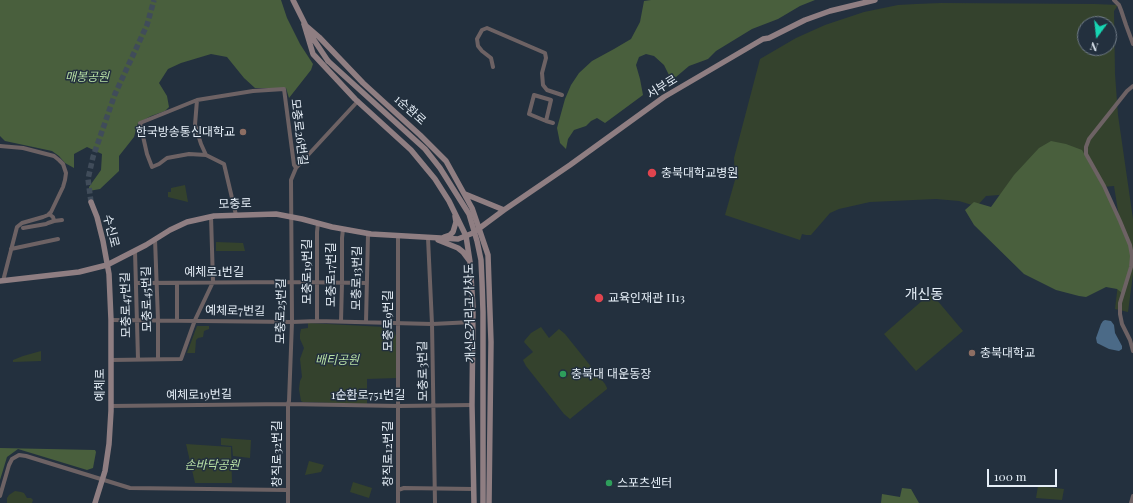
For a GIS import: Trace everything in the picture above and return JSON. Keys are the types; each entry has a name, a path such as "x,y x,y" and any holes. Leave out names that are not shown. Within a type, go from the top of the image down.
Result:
{"main road":[{"name":"1순환로","path":"294,0 304,24 328,61"},
{"name":"서부로","path":"479,229 664,97 763,39 769,38 804,20 830,11 875,0"},
{"name":"1순환로","path":"304,24 319,37 363,83 446,161 472,208 488,255 491,334 489,503"},
{"path":"304,24 313,54 358,101 412,150 435,179 449,201 466,236 470,262 473,307 472,405 474,503"},
{"name":"개신오거리고가차도","path":"328,61 425,149 440,168 469,214 481,260 483,312 483,503"},
{"path":"465,194 504,210"},
{"name":"수신로","path":"91,202 97,217 107,265"},
{"path":"441,238 450,235 453,232 456,222 455,212"},
{"name":"모충로","path":"1,281 79,272 107,265 187,222 212,216 276,214 368,234 428,238 458,239 479,229"},
{"path":"428,238 458,248 470,262"},
{"name":"예체로","path":"95,503 105,471 110,444 111,320 109,274 107,265"}],"street":[{"path":"1114,0 1119,4 1133,44"},
{"path":"493,67 491,58 478,46 478,39 482,30 487,28 545,53 546,58 542,72 543,85 547,90 562,95"},
{"path":"1133,86 1127,91 1089,139 1086,147 1086,154 1104,186 1130,245 1132,256 1131,267 1120,303 1120,314 1122,324 1130,340 1133,351"},
{"name":"모충로26번길","path":"197,100 253,91 284,89 294,165 296,168 291,180 292,217"},
{"path":"546,121 550,100 534,95 529,114 546,121 553,123"},
{"path":"206,155 195,125 197,100 140,123 147,154 152,167 167,158 190,154 206,155 224,164 236,215"},
{"path":"296,168 358,101"},
{"path":"0,146 23,148 54,156 63,164 66,173 63,187 49,214 43,218 19,224 17,226 1,281"},
{"path":"49,214 53,217 54,221"},
{"path":"111,360 181,359 195,320 213,282 212,216"},
{"name":"모충로25번길","path":"288,404 292,322 292,217"},
{"path":"24,228 62,220"},
{"name":"모충로19번길","path":"317,321 318,223"},
{"name":"모충로17번길","path":"341,322 343,229"},
{"name":"모충로13번길","path":"366,322 368,234"},
{"name":"모충로9번길","path":"398,236 398,406"},
{"name":"모충로3번길","path":"428,238 432,324 435,503"},
{"path":"11,249 58,239"},
{"name":"모충로45번길","path":"155,239 158,359"},
{"name":"모충로47번길","path":"135,251 138,359"},
{"path":"177,282 177,320"},
{"name":"예체로1번길","path":"136,283 367,283"},
{"name":"예체로7번길","path":"111,320 292,322"},
{"path":"292,322 317,321 432,324 473,322"},
{"name":"1순환로751번길","path":"288,404 398,406 472,405"},
{"name":"예체로19번길","path":"111,406 288,404"},
{"name":"창직로32번길","path":"288,404 288,503"},
{"name":"창직로12번길","path":"398,406 398,503"},
{"path":"0,496 8,465 12,458 19,455 130,488 287,490"},
{"path":"398,490 404,488 473,489"},
{"path":"1131,503 1133,496"}],"green space":[{"name":"매봉공원","path":"0,0 281,0 287,18 300,44 313,64 311,70 289,98 286,88 255,88 244,78 227,57 211,54 181,63 168,69 159,83 167,96 169,107 165,111 138,123 134,137 119,156 119,171 100,189 89,191 89,187 101,170 102,154 87,147 74,154 74,168 65,163 52,151 5,141 0,136"},
{"path":"815,0 800,6 778,19 752,29 716,51 708,59 689,66 676,77 669,75 664,65 654,56 646,54 639,57 636,65 643,95 605,123 597,118 586,126 574,130 568,139 566,149 560,143 557,128 565,99 571,85 579,73 592,61 631,39 640,22 644,1"},
{"path":"941,3 1118,5 1114,11 1114,16 1077,16 1077,56 1115,56 1118,115 1133,219 1133,274 1128,312 1115,309 1123,242 1114,186 986,196 978,205 972,205 959,201 936,199 870,202 839,209 830,213 811,235 802,234 800,240 725,215 735,180 734,158 760,59 796,38 825,25 864,12 898,5"},
{"path":"1051,141 1066,144 1082,150 1110,200 1131,251 1129,274 1122,293 1117,289 1106,287 1086,297 1079,296 1056,290 1024,274 974,225 965,210 974,202 991,207 1014,175 1039,148"},
{"path":"185,185 188,202 168,197 168,192 171,192 171,188"},
{"path":"216,242 243,243 245,251 216,251"},
{"path":"931,293 963,331 916,371 884,334"},
{"name":"배티공원","path":"308,323 385,327 391,329 394,331 396,336 397,378 367,379 367,404 301,401 299,389 302,377 300,359 304,348 300,339 300,334 301,329 308,328"},
{"path":"197,326 209,326 209,329 204,331 203,337 196,340 195,353 187,353"},
{"path":"541,327 549,338 559,329 565,334 607,388 570,419 564,414 526,366 523,360 533,352 524,342 525,340 531,333"},
{"path":"41,351 41,361 13,362 13,360 23,356"},
{"path":"221,438 251,440 250,458 233,456 232,446 221,445"},
{"name":"손바닥공원","path":"186,444 231,447 232,483 195,483"},
{"path":"0,448 95,450 96,452 93,468 87,470 18,449 7,457 0,480"},
{"path":"309,461 324,465 321,472 305,475"},
{"path":"353,482 372,488 369,498 350,492"},
{"path":"1038,486 1064,489 1062,500 1036,498"},
{"path":"902,488 911,489 919,503 881,503 882,494 900,497"},
{"path":"15,491 24,493 27,498 31,498 33,500 32,503 7,503 7,498 9,495"}],"water":[{"path":"1105,320 1111,321 1114,325 1115,333 1122,346 1122,349 1119,351 1109,349 1097,343 1096,338 1101,324"}],"tunnel":[{"path":"91,202 88,179 93,157 115,94 147,25 154,0"}],"place":[{"name":"한국방송통신대학교","path":"243,132"},
{"name":"충북대학교병원","path":"652,173"},
{"name":"교육인재관 H13","path":"599,298"},
{"name":"충북대학교","path":"972,353"},
{"name":"충북대 대운동장","path":"563,374"},
{"name":"스포츠센터","path":"609,483"}],"district":[{"name":"개신동","path":"924,295"}]}
